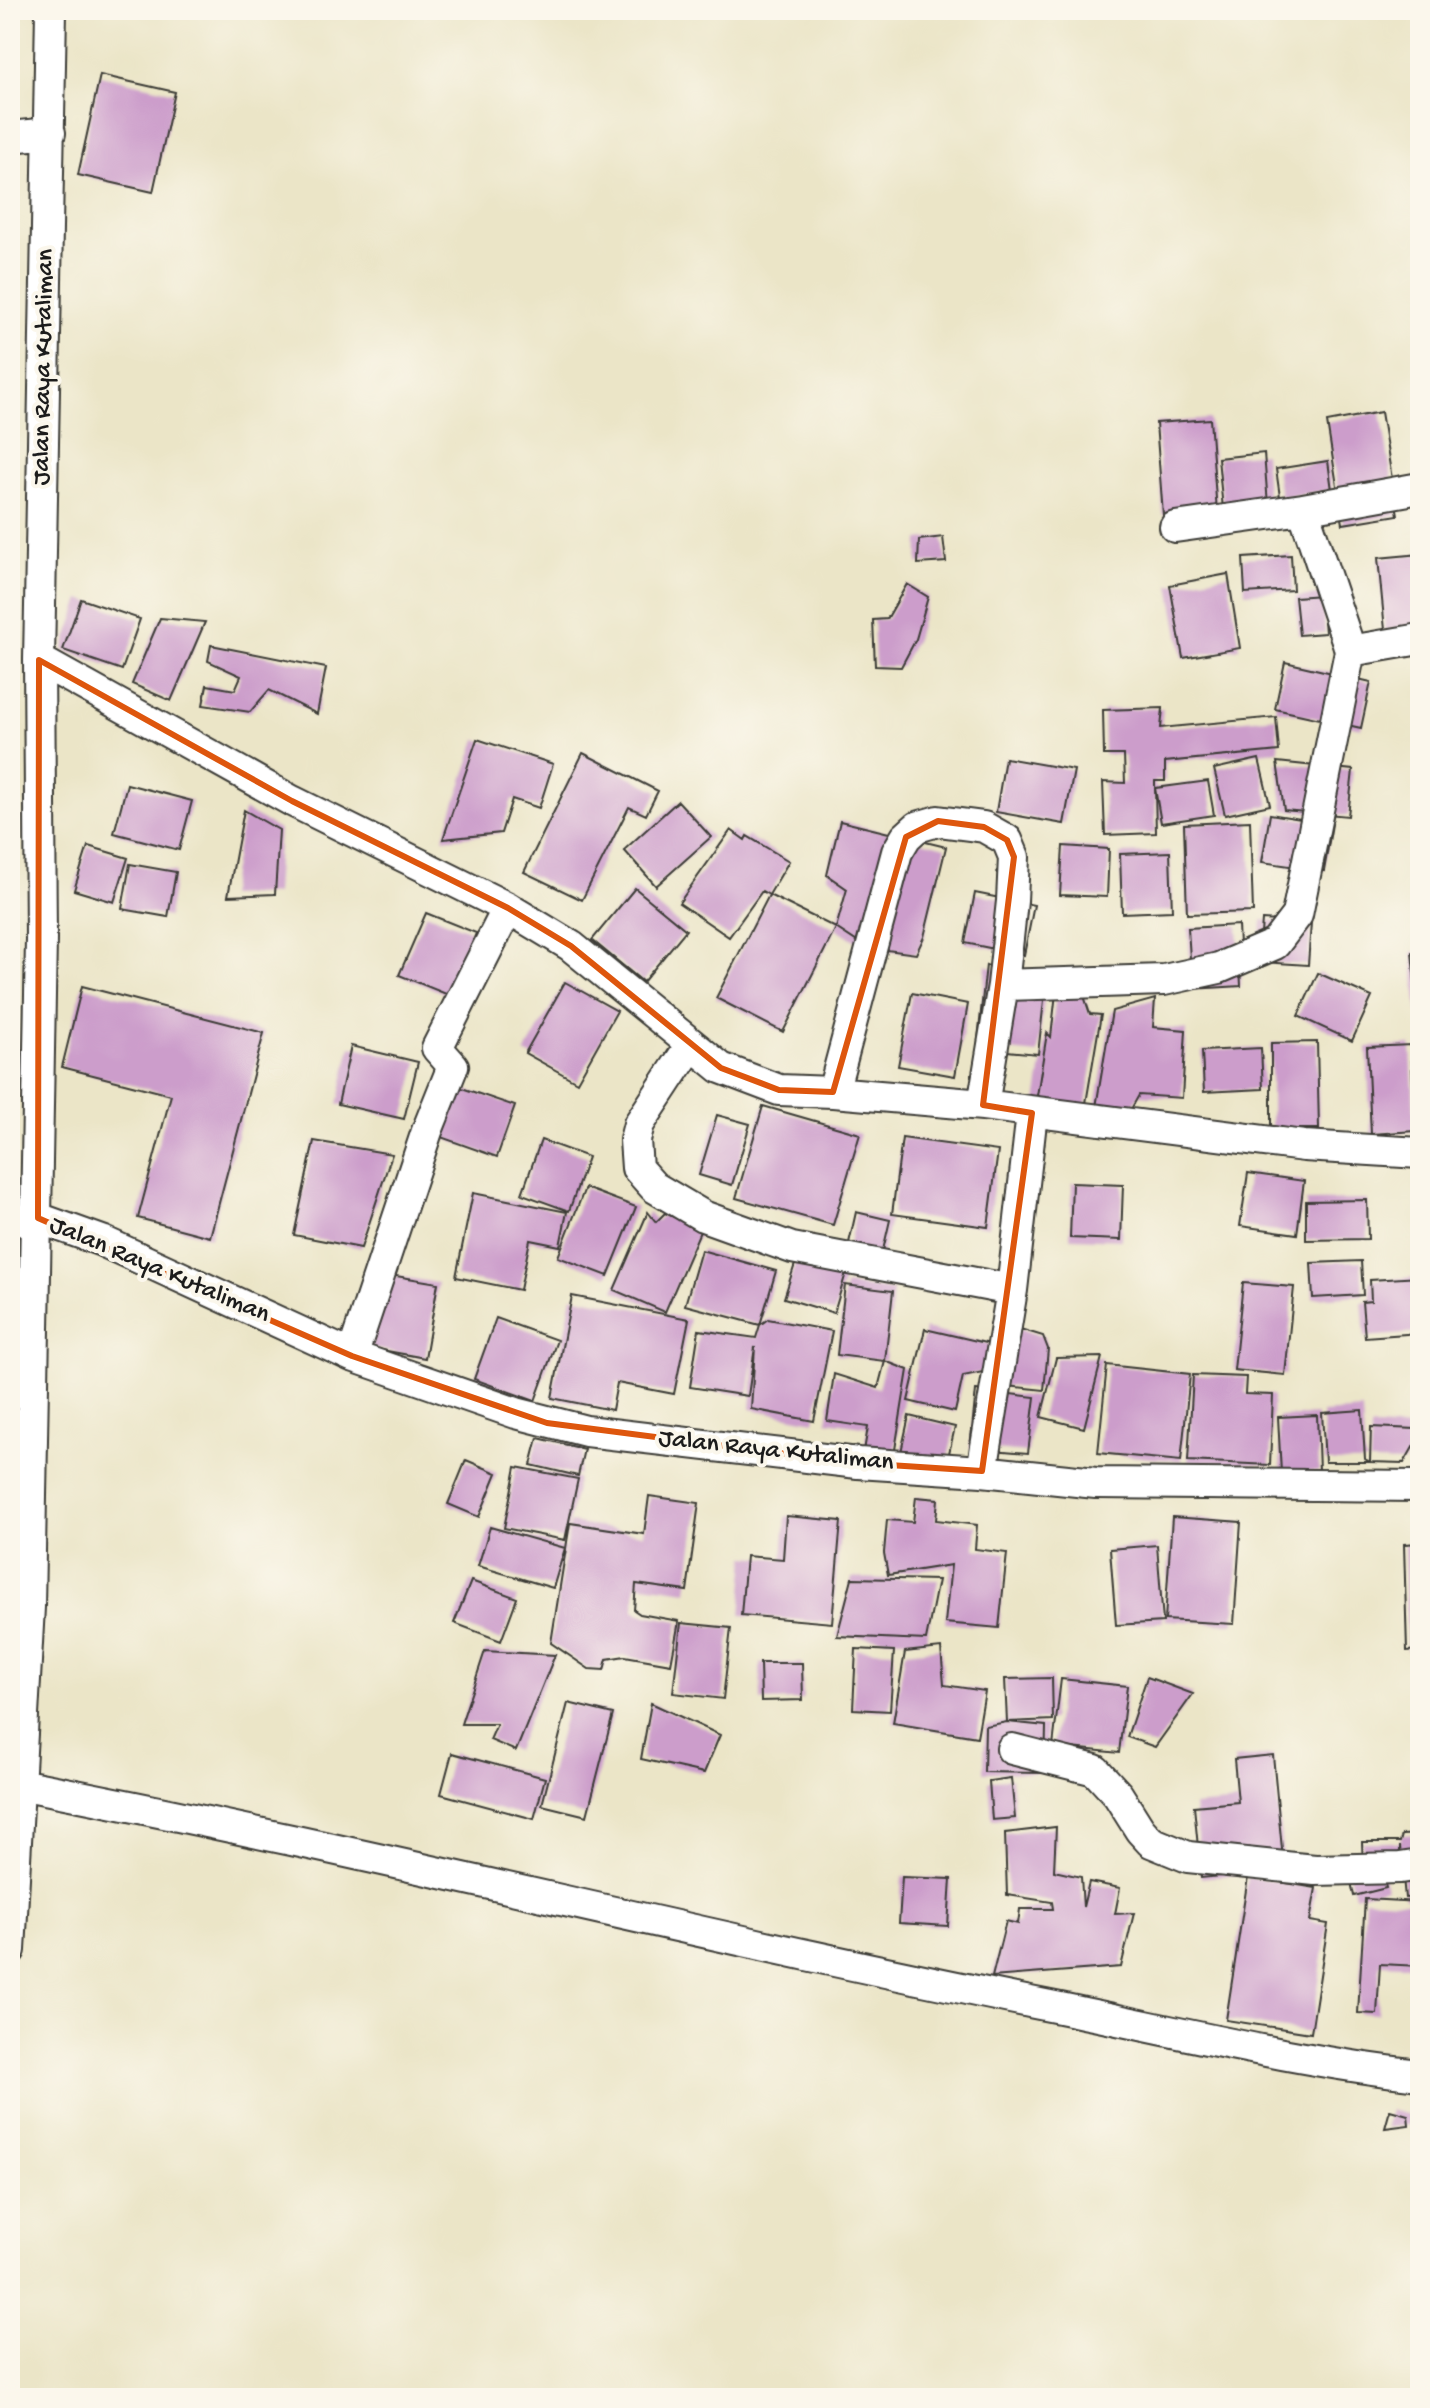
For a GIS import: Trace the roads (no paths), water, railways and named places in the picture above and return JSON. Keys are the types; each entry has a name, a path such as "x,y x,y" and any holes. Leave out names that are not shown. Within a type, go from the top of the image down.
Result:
{"street":[{"name":"Jalan Raya Kutaliman","path":"51,10 39,660 41,939 24,1220 102,1241 352,1356 516,1413 586,1431 858,1463 982,1471 1096,1483 1420,1486"},
{"path":"10,137 50,133"},
{"path":"1175,527 1420,488"},
{"path":"1003,985 1164,980 1219,968 1275,944 1297,915 1350,651 1303,509"},
{"path":"1350,651 1420,639"},
{"path":"39,660 292,801 508,908 571,946 721,1068 779,1090 983,1105 1304,1146 1420,1153"},
{"path":"833,1092 897,852 917,827 938,821 984,827 1007,840 1014,857 1003,985 983,1105"},
{"path":"352,1356 427,1131 453,1066 437,1048 508,908"},
{"path":"691,1045 639,1124 635,1140 637,1168 654,1187 703,1216 792,1248 1012,1290"},
{"path":"982,1471 1012,1290 1032,1113"},
{"path":"10,1950 29,1607 24,1220"},
{"path":"1012,1749 1095,1770 1118,1795 1151,1842 1188,1857 1315,1870 1420,1865"},
{"path":"19,1784 195,1818 894,1976 1291,2054 1420,2075"}]}
